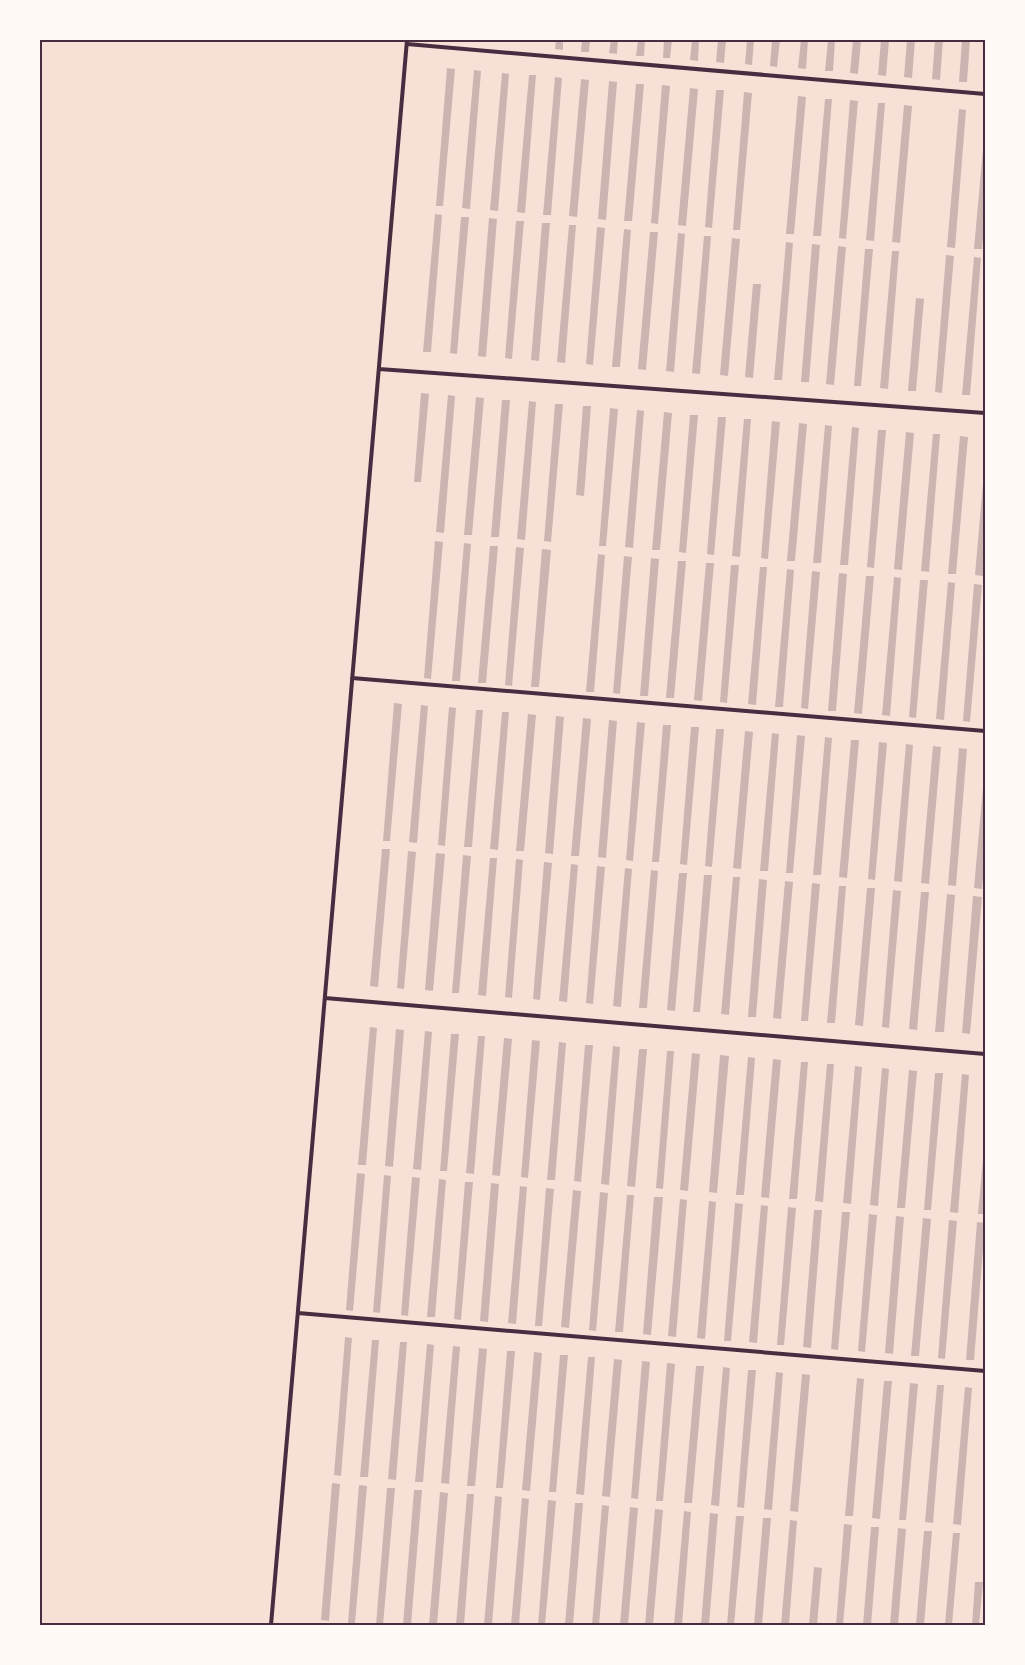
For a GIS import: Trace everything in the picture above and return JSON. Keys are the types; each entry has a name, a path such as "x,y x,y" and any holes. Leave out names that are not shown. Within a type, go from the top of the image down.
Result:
{"lane":[{"path":"271,1625 407,42 985,94"},
{"path":"379,369 985,414"},
{"path":"352,678 985,731"},
{"path":"325,998 985,1054"},
{"path":"298,1313 985,1371"}],"building":[{"path":"556,40 563,40 563,50 555,49"},
{"path":"582,40 590,40 589,52 581,52"},
{"path":"611,40 618,40 617,54 609,53"},
{"path":"638,40 645,40 644,56 636,56"},
{"path":"664,40 672,40 670,58 663,58"},
{"path":"692,40 699,40 698,61 690,60"},
{"path":"718,40 726,40 724,63 716,62"},
{"path":"747,40 754,40 752,65 745,64"},
{"path":"772,40 780,40 777,67 770,66"},
{"path":"801,40 808,40 806,69 798,68"},
{"path":"828,40 835,40 833,71 825,71"},
{"path":"853,40 861,40 858,74 850,73"},
{"path":"881,40 889,40 886,76 878,75"},
{"path":"907,40 915,40 912,78 904,77"},
{"path":"935,40 943,40 940,80 932,79"},
{"path":"962,40 970,40 967,82 959,82"},
{"path":"447,68 455,69 443,206 436,206"},
{"path":"474,70 481,71 470,209 462,208"},
{"path":"502,73 509,74 498,211 490,210"},
{"path":"529,75 536,75 525,213 517,212"},
{"path":"555,77 562,78 551,215 543,215"},
{"path":"581,79 589,80 577,217 569,216"},
{"path":"609,81 617,82 606,220 598,219"},
{"path":"636,84 644,84 632,221 624,221"},
{"path":"662,85 670,86 658,224 651,223"},
{"path":"690,88 698,89 686,226 678,225"},
{"path":"716,90 724,90 712,228 705,227"},
{"path":"744,92 752,93 740,230 733,230"},
{"path":"798,96 806,97 794,234 786,234"},
{"path":"825,99 832,99 821,236 813,236"},
{"path":"850,100 858,101 846,239 839,238"},
{"path":"878,103 885,103 874,241 866,240"},
{"path":"904,105 912,106 900,243 892,242"},
{"path":"959,109 966,110 955,248 947,247"},
{"path":"984,138 985,217 982,249 974,249"},
{"path":"435,214 442,215 431,352 423,352"},
{"path":"461,217 469,217 457,354 450,353"},
{"path":"489,218 497,219 486,357 478,356"},
{"path":"516,221 524,221 512,359 505,358"},
{"path":"542,223 550,223 539,361 531,360"},
{"path":"569,225 576,225 565,363 557,362"},
{"path":"597,227 605,228 593,365 586,364"},
{"path":"624,229 631,230 620,367 612,367"},
{"path":"650,232 658,232 646,370 638,369"},
{"path":"678,233 685,234 674,372 666,371"},
{"path":"704,236 711,236 700,374 692,373"},
{"path":"732,238 740,239 728,376 720,375"},
{"path":"786,242 793,243 782,380 774,380"},
{"path":"812,244 820,245 809,382 801,382"},
{"path":"838,246 846,247 834,385 826,384"},
{"path":"865,249 873,249 861,386 854,386"},
{"path":"892,251 899,251 888,389 880,388"},
{"path":"946,255 954,256 942,393 935,392"},
{"path":"974,257 981,258 970,395 962,395"},
{"path":"753,284 761,284 753,378 745,377"},
{"path":"916,298 924,299 916,391 908,391"},
{"path":"421,393 429,394 421,482 414,482"},
{"path":"448,395 455,396 444,533 436,532"},
{"path":"476,397 484,398 472,535 464,535"},
{"path":"502,400 510,400 499,537 491,537"},
{"path":"529,401 536,402 525,540 517,539"},
{"path":"555,404 563,404 551,542 544,541"},
{"path":"583,406 591,406 584,496 576,495"},
{"path":"610,408 618,409 606,546 599,546"},
{"path":"637,410 644,411 633,548 625,547"},
{"path":"664,412 672,413 660,550 652,550"},
{"path":"690,415 698,415 686,553 679,552"},
{"path":"718,417 726,417 714,555 707,554"},
{"path":"744,419 751,419 740,557 732,556"},
{"path":"772,421 780,422 768,559 761,558"},
{"path":"799,423 807,424 795,561 787,561"},
{"path":"825,425 832,426 821,563 813,563"},
{"path":"852,427 859,428 848,565 840,565"},
{"path":"878,430 886,430 874,568 867,567"},
{"path":"906,432 914,433 902,570 894,569"},
{"path":"933,434 940,434 929,572 921,571"},
{"path":"960,436 968,437 956,574 948,574"},
{"path":"984,472 985,547 983,576 975,575"},
{"path":"435,541 443,542 431,679 424,678"},
{"path":"464,543 471,544 460,681 452,681"},
{"path":"490,546 498,546 486,683 478,683"},
{"path":"516,547 524,548 512,686 505,685"},
{"path":"542,549 551,550 539,687 531,687"},
{"path":"598,554 605,555 594,692 586,692"},
{"path":"624,556 632,557 620,694 613,693"},
{"path":"651,558 659,559 648,696 640,696"},
{"path":"678,561 686,561 674,698 666,698"},
{"path":"706,563 714,563 702,701 694,700"},
{"path":"731,565 739,565 727,703 720,702"},
{"path":"760,567 767,567 756,705 748,704"},
{"path":"787,569 794,570 783,707 775,707"},
{"path":"812,571 820,572 808,709 801,708"},
{"path":"839,573 847,574 836,711 828,711"},
{"path":"866,576 874,576 862,714 854,713"},
{"path":"894,577 901,578 890,716 882,715"},
{"path":"920,580 928,580 916,718 909,717"},
{"path":"948,582 955,583 944,720 936,719"},
{"path":"974,584 982,585 970,722 963,721"},
{"path":"394,703 402,704 390,841 383,841"},
{"path":"421,705 428,706 417,843 409,842"},
{"path":"449,707 456,708 445,846 438,845"},
{"path":"476,710 483,710 472,847 464,847"},
{"path":"502,712 509,712 498,850 490,849"},
{"path":"528,714 536,715 524,851 516,851"},
{"path":"556,716 564,717 553,854 545,853"},
{"path":"583,718 591,719 579,856 571,856"},
{"path":"609,720 617,721 606,858 598,857"},
{"path":"637,722 645,723 633,861 626,860"},
{"path":"663,725 671,725 659,862 652,862"},
{"path":"691,727 699,727 687,865 680,864"},
{"path":"716,729 724,729 712,867 705,866"},
{"path":"745,731 753,732 741,869 733,868"},
{"path":"772,733 779,734 768,871 760,871"},
{"path":"797,735 805,736 793,873 786,873"},
{"path":"825,737 832,738 821,875 813,875"},
{"path":"851,740 859,740 847,878 839,877"},
{"path":"879,742 887,743 875,880 868,879"},
{"path":"906,744 913,745 902,882 894,881"},
{"path":"933,746 941,747 929,884 921,883"},
{"path":"959,748 967,749 956,886 948,885"},
{"path":"984,776 985,855 982,889 974,888"},
{"path":"382,849 390,849 378,987 370,986"},
{"path":"408,851 416,852 404,989 397,988"},
{"path":"436,853 445,854 433,991 425,990"},
{"path":"463,855 471,856 459,993 452,993"},
{"path":"490,858 497,858 486,996 478,995"},
{"path":"516,859 523,860 512,998 505,997"},
{"path":"544,862 552,863 540,1000 533,999"},
{"path":"571,864 578,865 567,1002 559,1001"},
{"path":"597,866 605,867 593,1004 586,1003"},
{"path":"625,868 632,869 621,1007 613,1006"},
{"path":"651,870 658,871 647,1008 639,1008"},
{"path":"679,873 687,873 675,1011 667,1010"},
{"path":"704,875 712,875 700,1012 693,1012"},
{"path":"733,877 740,877 729,1015 721,1014"},
{"path":"759,879 767,880 756,1017 748,1017"},
{"path":"785,881 793,882 781,1019 773,1018"},
{"path":"812,883 820,884 808,1021 801,1021"},
{"path":"839,886 846,886 835,1023 827,1023"},
{"path":"867,888 875,888 863,1026 855,1025"},
{"path":"893,890 901,891 889,1028 882,1027"},
{"path":"921,892 929,892 917,1030 909,1029"},
{"path":"947,894 955,895 944,1032 935,1032"},
{"path":"973,896 982,897 970,1034 962,1033"},
{"path":"370,1027 377,1028 366,1165 358,1165"},
{"path":"396,1029 404,1030 393,1167 385,1166"},
{"path":"425,1031 432,1032 421,1170 413,1169"},
{"path":"451,1034 459,1034 447,1171 440,1171"},
{"path":"478,1036 485,1036 474,1174 466,1173"},
{"path":"504,1038 512,1039 500,1176 492,1175"},
{"path":"532,1040 540,1041 528,1178 521,1177"},
{"path":"559,1042 566,1043 555,1180 547,1180"},
{"path":"585,1045 593,1045 581,1182 574,1181"},
{"path":"613,1046 620,1047 609,1185 601,1184"},
{"path":"639,1049 647,1049 635,1187 627,1186"},
{"path":"667,1051 674,1051 663,1189 656,1188"},
{"path":"692,1053 700,1054 688,1191 680,1190"},
{"path":"720,1055 729,1056 717,1193 709,1192"},
{"path":"748,1057 755,1058 744,1195 736,1195"},
{"path":"773,1059 781,1060 769,1198 761,1197"},
{"path":"801,1062 808,1062 797,1199 789,1199"},
{"path":"827,1064 834,1064 823,1202 815,1201"},
{"path":"855,1066 862,1067 851,1204 843,1203"},
{"path":"882,1068 889,1069 878,1206 870,1205"},
{"path":"909,1070 917,1071 905,1208 897,1208"},
{"path":"935,1073 943,1073 931,1210 924,1210"},
{"path":"962,1074 969,1075 958,1213 950,1212"},
{"path":"984,1147 985,1214 978,1214"},
{"path":"357,1173 365,1174 353,1311 346,1310"},
{"path":"384,1175 391,1176 380,1313 373,1312"},
{"path":"412,1177 420,1178 408,1316 401,1315"},
{"path":"439,1179 446,1180 435,1317 427,1317"},
{"path":"465,1182 473,1182 461,1320 454,1319"},
{"path":"491,1183 499,1184 488,1322 480,1321"},
{"path":"520,1186 527,1187 516,1324 508,1323"},
{"path":"546,1188 554,1189 542,1326 535,1326"},
{"path":"573,1190 581,1191 569,1328 561,1327"},
{"path":"600,1192 608,1193 596,1331 589,1330"},
{"path":"627,1195 634,1195 623,1332 615,1332"},
{"path":"654,1197 663,1197 651,1335 643,1334"},
{"path":"680,1199 687,1200 676,1337 668,1336"},
{"path":"709,1201 716,1202 705,1339 697,1338"},
{"path":"735,1203 743,1204 731,1341 724,1341"},
{"path":"761,1205 768,1206 757,1343 749,1342"},
{"path":"788,1207 796,1208 784,1345 777,1345"},
{"path":"814,1210 822,1210 811,1348 803,1347"},
{"path":"842,1212 850,1212 838,1350 831,1349"},
{"path":"869,1214 877,1215 865,1352 858,1351"},
{"path":"896,1216 904,1217 893,1354 885,1353"},
{"path":"923,1218 931,1219 919,1356 911,1356"},
{"path":"949,1220 957,1221 945,1359 938,1358"},
{"path":"977,1222 985,1223 985,1225 974,1360 966,1360"},
{"path":"345,1337 352,1338 341,1476 334,1475"},
{"path":"372,1340 379,1340 368,1477 360,1477"},
{"path":"400,1342 407,1342 396,1480 388,1479"},
{"path":"427,1344 434,1345 423,1482 415,1482"},
{"path":"453,1346 460,1347 449,1484 441,1483"},
{"path":"479,1348 487,1349 475,1486 467,1486"},
{"path":"507,1351 515,1351 503,1488 496,1488"},
{"path":"534,1352 542,1353 530,1491 522,1490"},
{"path":"560,1355 568,1355 556,1492 549,1492"},
{"path":"588,1357 595,1357 584,1495 576,1494"},
{"path":"614,1359 622,1360 610,1497 602,1496"},
{"path":"642,1361 650,1362 638,1499 631,1498"},
{"path":"667,1363 675,1364 663,1501 656,1501"},
{"path":"696,1366 704,1366 692,1503 684,1503"},
{"path":"723,1367 730,1368 719,1506 711,1505"},
{"path":"748,1370 756,1370 744,1508 737,1507"},
{"path":"776,1372 783,1373 772,1510 764,1509"},
{"path":"802,1374 810,1375 798,1512 790,1511"},
{"path":"857,1378 864,1379 853,1516 845,1516"},
{"path":"884,1381 892,1381 880,1519 872,1518"},
{"path":"910,1383 918,1384 906,1520 899,1520"},
{"path":"937,1385 944,1385 933,1523 925,1522"},
{"path":"965,1387 972,1388 961,1525 953,1524"},
{"path":"332,1483 340,1484 329,1621 321,1620"},
{"path":"359,1485 367,1486 355,1623 348,1623"},
{"path":"387,1488 395,1488 383,1625 376,1625"},
{"path":"414,1490 422,1490 411,1625 403,1625"},
{"path":"440,1492 448,1493 437,1625 429,1625"},
{"path":"467,1494 474,1494 464,1625 456,1625"},
{"path":"495,1496 502,1497 492,1625 484,1625"},
{"path":"522,1498 529,1499 519,1625 511,1625"},
{"path":"548,1500 556,1501 545,1625 538,1625"},
{"path":"575,1503 583,1503 573,1625 565,1625"},
{"path":"602,1505 609,1506 599,1625 592,1625"},
{"path":"630,1507 638,1508 628,1625 620,1625"},
{"path":"655,1509 663,1510 653,1625 645,1625"},
{"path":"684,1511 691,1512 682,1625 674,1625"},
{"path":"710,1513 718,1514 709,1625 701,1625"},
{"path":"736,1516 744,1516 734,1625 727,1625"},
{"path":"763,1518 771,1518 762,1625 754,1625"},
{"path":"790,1520 797,1521 789,1625 781,1625"},
{"path":"844,1524 852,1525 843,1625 836,1625"},
{"path":"871,1527 879,1527 871,1625 863,1625"},
{"path":"898,1528 906,1529 898,1625 890,1625"},
{"path":"924,1531 932,1531 924,1625 916,1625"},
{"path":"953,1533 960,1533 952,1625 945,1625"},
{"path":"814,1567 822,1568 817,1625 809,1625"},
{"path":"975,1582 983,1582 979,1625 972,1625"}]}
